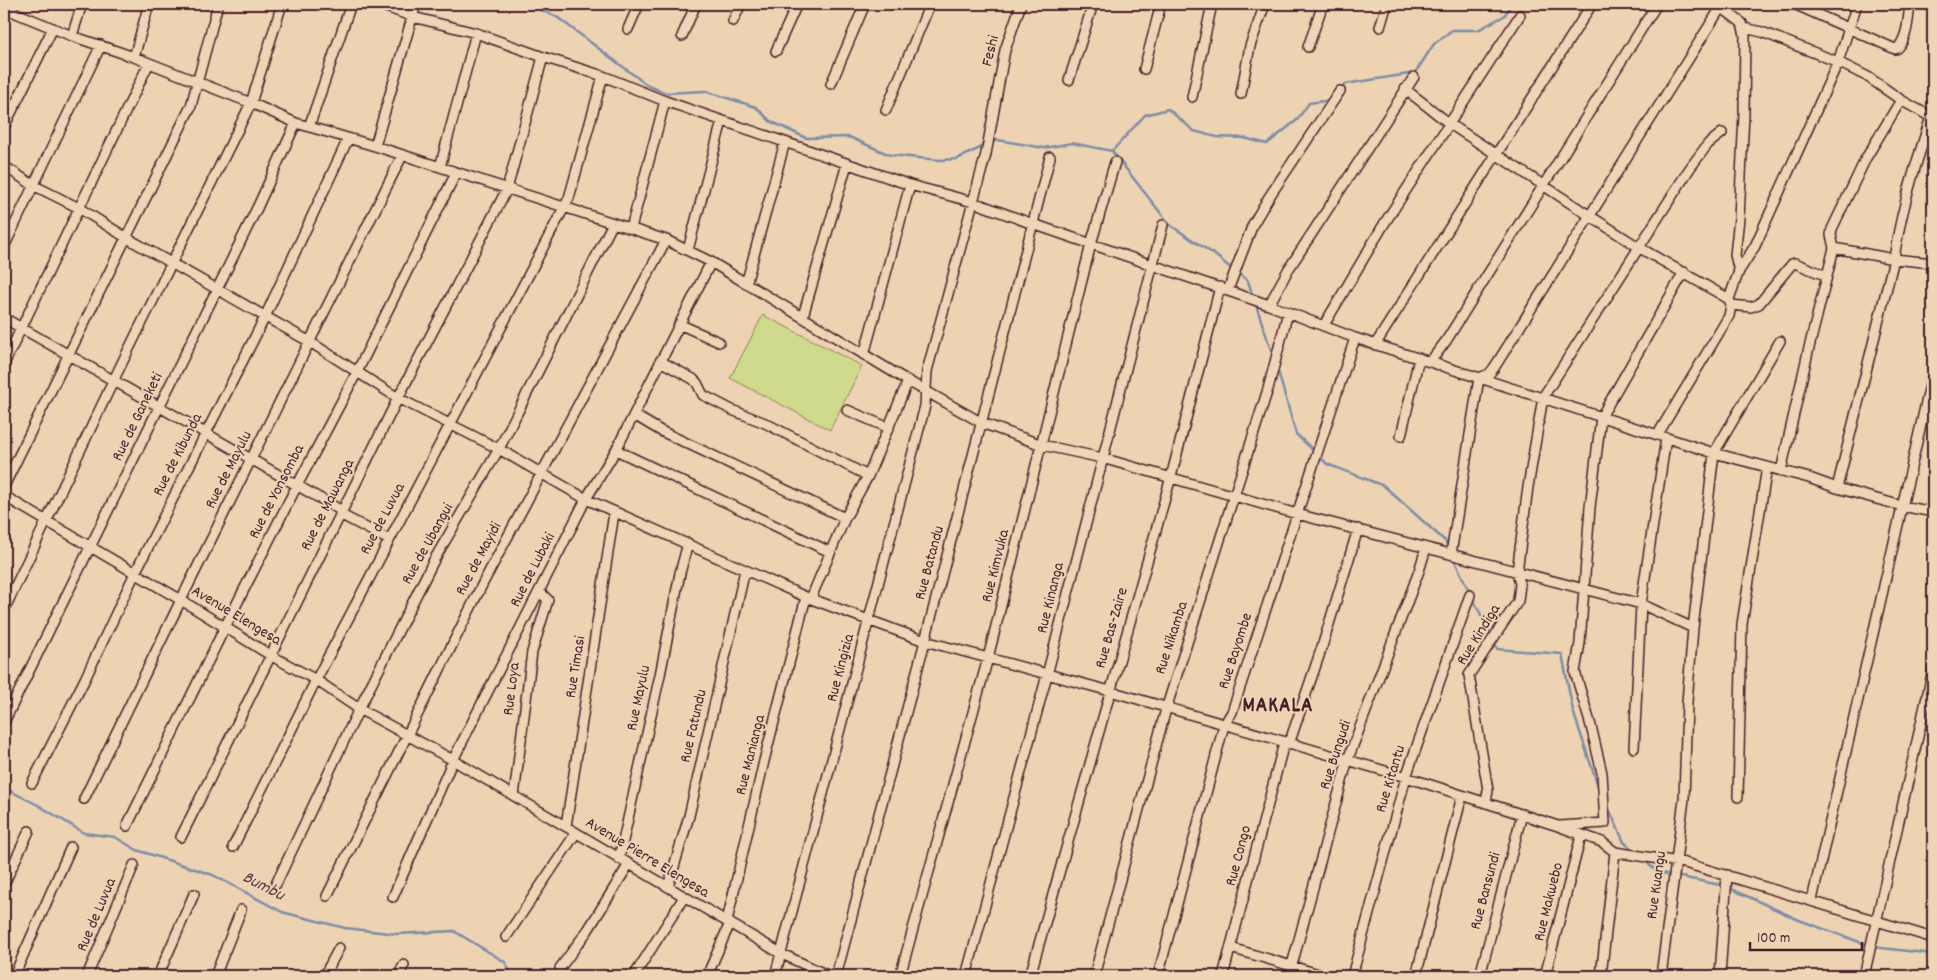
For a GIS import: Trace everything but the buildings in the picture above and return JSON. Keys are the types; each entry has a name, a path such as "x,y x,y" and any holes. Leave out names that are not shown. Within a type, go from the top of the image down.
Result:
{"street":[{"path":"72,36 82,4"},
{"path":"134,57 149,4"},
{"path":"4,486 191,106 218,4"},
{"path":"4,610 114,380 251,103 282,4"},
{"path":"309,127 351,4"},
{"path":"378,4 413,17 476,33 542,57 603,76 665,101 910,185 973,202 1270,304 1375,345 1714,452 1902,506 1933,512"},
{"path":"375,146 416,4"},
{"path":"628,30 639,4"},
{"path":"682,36 696,4"},
{"path":"733,21 741,4"},
{"path":"776,51 797,4"},
{"path":"831,84 865,4"},
{"path":"886,110 930,4"},
{"name":"Feshi","path":"973,202 986,154 1005,50 1020,4"},
{"path":"1069,80 1093,4"},
{"path":"1144,69 1161,4"},
{"path":"1192,97 1212,4"},
{"path":"1241,94 1250,46 1265,4"},
{"path":"1308,47 1323,4"},
{"path":"1380,28 1387,4"},
{"path":"1375,345 1592,4"},
{"path":"1430,362 1446,341 1657,4"},
{"path":"1794,4 1895,49 1902,44 1908,27 1910,4"},
{"path":"1634,748 1641,604 1662,436 1729,316 1730,302 1739,270 1755,246 1838,62 1857,4"},
{"path":"1479,378 1489,374 1494,368 1720,5 1738,18 1744,28 1744,114 1739,218 1735,255 1739,270"},
{"path":"4,8 72,36 134,57 251,103 296,123 375,146 666,240 711,262 803,316 864,355 982,423 1042,445 1102,458 1297,514 1641,604 1693,628"},
{"path":"1324,325 1384,224 1520,15"},
{"path":"4,127 53,28"},
{"path":"1744,28 1762,32 1838,62 1868,78 1901,100 1932,113 1904,201 1894,259 1837,488"},
{"path":"440,167 476,33"},
{"path":"4,247 101,45"},
{"name":"Rue de Mawanga","path":"181,837 398,398 507,189 542,57"},
{"path":"4,364 149,63"},
{"name":"Rue de Luvua","path":"232,847 316,680 452,424 573,190 603,76"},
{"path":"1270,304 1288,270 1414,77"},
{"path":"1405,89 1450,124 1590,216 1730,302 1751,308 1759,304 1792,264 1795,263 1827,276"},
{"name":"Rue Bas-Zaire","path":"1030,976 1224,288 1253,224 1340,91"},
{"path":"1781,471 1834,248 1831,236 1841,210 1866,158 1901,100"},
{"path":"631,228 665,101"},
{"path":"688,250 722,120"},
{"name":"Rue de Ganeketi","path":"4,722 160,408 296,123"},
{"path":"1542,397 1690,168 1708,144 1722,133"},
{"name":"Rue de Kibunda","path":"32,783 85,679 135,573 265,317 348,139"},
{"path":"746,284 785,142"},
{"name":"Rue de Mayulu","path":"84,799 402,156"},
{"name":"Rue Batandu","path":"836,976 1050,157"},
{"name":"Rue Kimvuka","path":"900,976 988,658 1091,244 1115,162"},
{"path":"803,316 847,164"},
{"path":"4,166 33,185 79,208 127,238 310,342 398,398 499,448 542,475 614,513 688,543 808,598 925,641 1110,691 1406,777 1558,826 1581,836 1602,842 1615,852 1676,861 1812,900 1877,922 1933,938"},
{"name":"Rue de Yonsomba","path":"127,826 225,627 357,372 456,173"},
{"path":"864,355 910,185"},
{"name":"Rue Kingizia","path":"775,976 925,406 927,371 973,202"},
{"name":"Rue de Ubangui","path":"276,884 359,709 434,560 499,448 613,223"},
{"name":"Rue Kinanga","path":"966,976 1047,675 1163,226"},
{"name":"Rue de Mayidi","path":"327,896 406,734 482,585 666,240"},
{"path":"1834,248 1894,259 1933,263"},
{"name":"Rue de Lubaki","path":"392,897 453,760 586,499 616,450 711,262"},
{"path":"1558,826 1604,822 1602,773 1591,726 1575,672 1580,643 1590,508 1601,416 1684,272"},
{"name":"Rue Nikamba","path":"1094,976 1166,708 1268,389 1288,312"},
{"path":"4,318 297,485 389,540"},
{"path":"679,324 719,342"},
{"name":"Rue Bayombe","path":"1158,976 1224,725 1232,712 1355,338"},
{"path":"1714,452 1780,341"},
{"path":"1401,436 1418,358"},
{"path":"660,361 693,379 703,395 732,410 765,423 868,476"},
{"path":"1812,900 1933,372"},
{"path":"1451,554 1479,378"},
{"name":"Rue Manianga","path":"707,976 728,922 764,761 808,598 868,476 908,381"},
{"name":"Rue Kindiga","path":"1486,803 1488,790 1469,675 1518,601 1520,584 1517,572 1542,397"},
{"path":"847,410 889,428"},
{"path":"634,415 661,431 846,518"},
{"path":"616,450 830,552"},
{"name":"Rue Kuangu","path":"1661,976 1684,799 1687,702 1693,628 1714,452"},
{"path":"1738,797 1742,624 1767,467"},
{"name":"Avenue Elengesa","path":"4,496 181,600 270,655 316,680 359,709 453,760"},
{"name":"Rue Timasi","path":"566,826 614,513"},
{"name":"Rue Congo","path":"1223,976 1286,743 1322,648 1358,529"},
{"name":"Rue Mayulu","path":"619,859 688,543"},
{"name":"Rue Bungudi","path":"1289,976 1348,759 1426,548"},
{"name":"Rue Fatundu","path":"668,887 689,816 745,570"},
{"name":"Rue Loya","path":"514,796 532,652 548,600 539,591"},
{"name":"Rue Kitantu","path":"1352,976 1406,777 1470,595"},
{"path":"1864,976 1933,670"},
{"name":"Avenue Pierre Elengesa","path":"453,760 782,954 829,976"},
{"path":"1416,976 1462,796"},
{"name":"Rue Bansundi","path":"1480,976 1522,814"},
{"path":"4,884 29,831"},
{"path":"506,937 576,833"},
{"name":"Rue Makwebo","path":"1545,976 1581,836"},
{"path":"14,976 71,848"},
{"path":"1601,976 1615,852"},
{"path":"560,968 588,930 629,864"},
{"name":"Rue de Luvua","path":"87,976 134,865"},
{"path":"1720,976 1727,876"},
{"path":"158,976 194,894"},
{"path":"634,976 684,897"},
{"path":"215,976 240,910"},
{"path":"324,976 339,948"},
{"path":"1231,948 1325,976"},
{"path":"398,976 404,965"}],"green space":[{"path":"763,315 862,366 830,430 730,378"}],"waterway":[{"path":"528,4 557,17 647,85 666,93 705,91 756,107 770,121 806,138 849,137 890,155 939,160 957,159 984,146"},
{"path":"1340,90 1345,84 1415,73 1434,44 1452,30 1478,30 1504,16 1512,4"},
{"path":"1112,151 1145,115 1168,109 1194,131 1217,137 1244,138 1267,144 1297,120 1309,103 1332,100"},
{"path":"992,142 998,140 1044,148 1072,143 1112,151 1170,225 1215,255 1233,270"},
{"path":"1238,273 1248,281 1253,297"},
{"path":"1255,302 1273,356"},
{"path":"1277,368 1296,434 1315,452"},
{"path":"1319,456 1327,464 1384,486 1445,541 1449,550"},
{"path":"1453,557 1470,593"},
{"path":"1472,597 1492,637"},
{"path":"1494,642 1497,649 1562,654 1573,711 1599,789"},
{"name":"Bumbu","path":"4,788 38,805 84,833 115,837 137,850 213,875 282,912 345,928 397,934 454,931 505,962 512,976"},
{"path":"1608,807 1624,842 1634,851"},
{"path":"1644,860 1657,872 1671,875"},
{"path":"1676,876 1725,886 1799,920 1868,945"},
{"path":"1873,947 1933,954"}],"district":[{"name":"MAKALA","path":"1278,707"}]}
